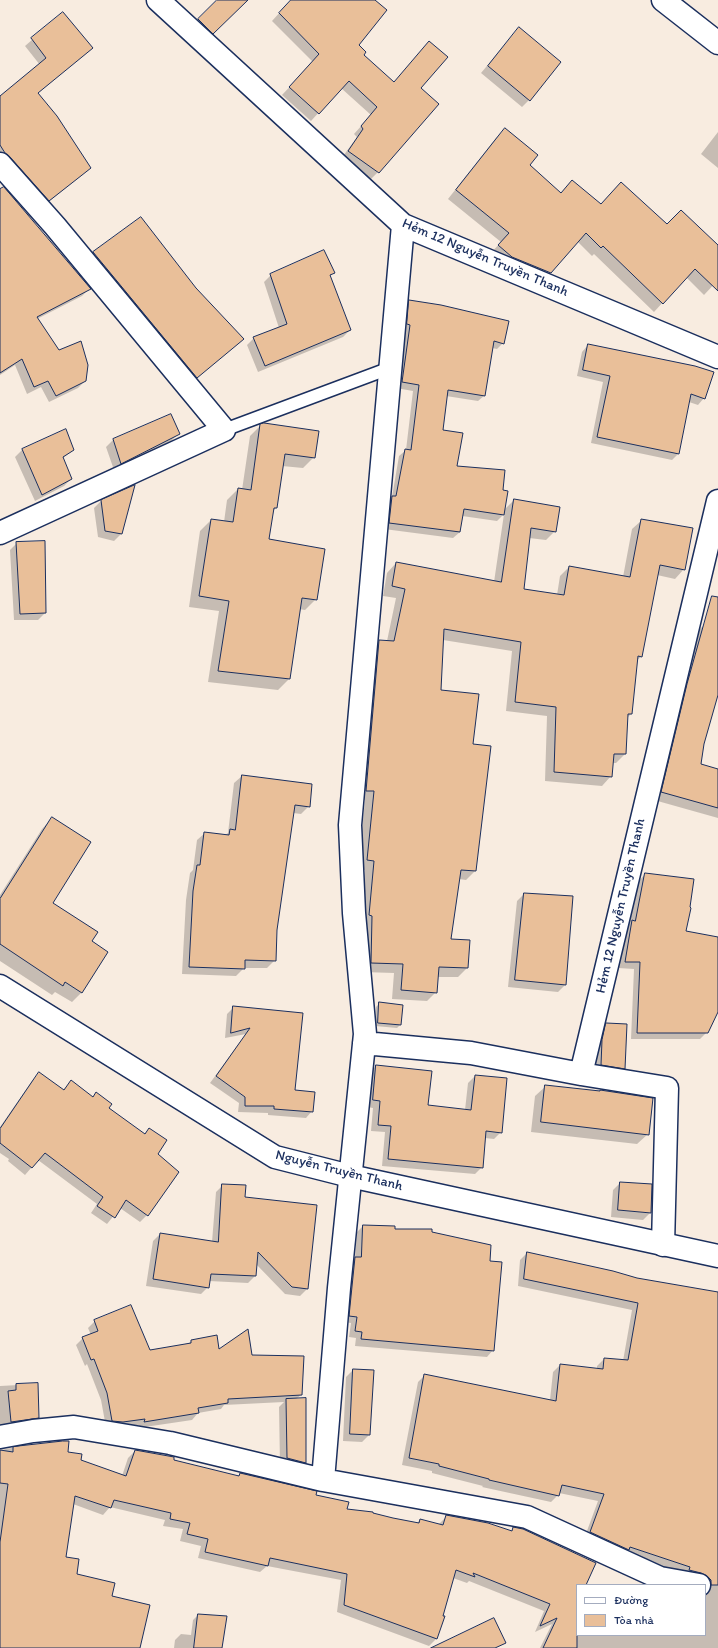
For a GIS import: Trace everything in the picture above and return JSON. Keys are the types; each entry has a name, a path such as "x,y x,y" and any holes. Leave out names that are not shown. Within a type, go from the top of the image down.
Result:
{"street":[{"name":"Hẻm 12 Nguyễn Truyền Thanh","path":"158,0 403,225 718,356"},
{"path":"664,0 718,44"},
{"path":"0,164 55,226 224,430 0,533"},
{"path":"323,1480 339,1288 365,1034 354,913 350,825 403,225"},
{"name":"Hẻm 12 Nguyễn Truyền Thanh","path":"581,1074 718,501"},
{"name":"Nguyễn Truyền Thanh","path":"0,986 275,1157 350,1176 718,1256"},
{"path":"364,1043 471,1053 581,1074 667,1088 662,1245"},
{"path":"0,1437 33,1431 74,1427 170,1443 323,1480 527,1517 660,1578 694,1584"},
{"path":"706,1586 718,1588"}],"lane":[{"path":"224,430 390,368"}],"building":[{"path":"217,0 248,0 213,34 198,19"},
{"path":"291,0 375,0 387,10 359,45 366,52 364,55 394,82 429,41 448,57 421,88 439,104 379,173 348,151 363,129 361,126 377,107 349,81 319,114 289,87 319,54 279,13"},
{"path":"63,12 93,48 38,93 57,116 91,168 49,201 5,153 0,145 0,96 46,58 31,38"},
{"path":"519,27 561,62 530,101 488,66"},
{"path":"505,128 538,155 530,165 561,193 572,180 601,204 621,182 667,224 681,210 718,245 718,291 695,269 663,304 603,246 601,248 586,233 551,273 512,257 498,245 509,233 456,190"},
{"path":"4,187 91,289 37,317 59,350 81,341 88,365 86,381 56,396 48,381 34,387 22,359 0,373 0,189"},
{"path":"141,217 196,288 244,339 197,378 93,252"},
{"path":"324,250 335,273 330,275 351,330 265,366 253,337 287,324 270,274"},
{"path":"409,300 441,305 509,321 504,344 494,341 485,396 448,390 443,430 463,433 457,466 505,470 503,490 508,491 504,515 464,509 460,532 389,523 392,496 396,496 405,449 411,450 419,385 402,382 410,325 407,324"},
{"path":"588,344 695,366 714,372 705,399 691,394 679,454 597,437 610,376 583,370"},
{"path":"171,414 180,434 121,464 113,439"},
{"path":"264,423 319,431 315,458 285,454 277,508 274,508 269,539 325,549 317,600 302,598 290,679 218,671 229,601 199,596 211,519 233,522 238,488 251,490 260,424"},
{"path":"66,429 74,450 63,457 72,479 42,495 22,449"},
{"path":"135,485 122,534 105,531 101,500"},
{"path":"514,499 560,507 556,532 531,528 524,589 564,595 569,566 630,577 641,519 693,528 685,570 660,565 642,657 638,656 632,714 628,714 626,754 614,754 612,777 554,772 556,707 515,702 521,642 444,629 441,690 479,694 473,744 491,746 476,871 461,870 451,939 470,940 468,968 439,967 437,993 401,990 403,964 371,963 372,916 369,915 374,861 367,860 374,791 366,791 379,640 394,641 405,589 392,586 396,562 501,582"},
{"path":"45,541 46,613 20,614 16,542"},
{"path":"712,596 718,597 718,695 704,744 701,764 718,769 718,808 661,792 687,684"},
{"path":"242,775 312,784 310,807 295,805 277,930 276,961 245,960 245,969 189,967 193,891 197,865 200,865 204,832 229,835 230,829 235,830"},
{"path":"52,817 91,842 53,903 98,932 92,941 108,952 82,993 65,982 63,986 0,944 0,899"},
{"path":"645,873 694,879 691,908 686,931 718,937 718,1012 708,1033 637,1033 640,962 625,962 632,920 635,921"},
{"path":"524,893 573,896 566,985 515,980"},
{"path":"379,1002 403,1005 401,1025 378,1023"},
{"path":"233,1006 303,1013 295,1090 315,1092 313,1112 274,1109 274,1106 245,1106 245,1097 216,1076 250,1028 231,1033"},
{"path":"606,1023 627,1024 625,1069 601,1065 602,1040"},
{"path":"376,1065 432,1071 428,1105 471,1110 475,1075 507,1078 502,1133 486,1131 483,1168 388,1159 391,1126 378,1125 380,1101 373,1100"},
{"path":"39,1072 64,1090 71,1080 93,1097 96,1092 112,1104 109,1108 145,1134 149,1128 167,1140 158,1154 179,1172 148,1216 126,1200 115,1218 97,1206 103,1197 45,1153 32,1168 0,1143 0,1129"},
{"path":"545,1085 600,1090 653,1098 649,1135 541,1122"},
{"path":"620,1182 652,1184 651,1213 618,1210"},
{"path":"222,1184 246,1185 245,1197 317,1205 308,1289 292,1287 258,1252 256,1276 211,1274 209,1288 153,1279 160,1233 218,1242"},
{"path":"363,1225 395,1226 395,1229 432,1229 432,1232 491,1245 490,1261 502,1262 494,1351 361,1339 362,1332 355,1331 357,1317 349,1316 355,1257 361,1257"},
{"path":"527,1252 613,1271 637,1278 718,1292 718,1585 711,1585 711,1580 707,1576 689,1570 690,1567 630,1547 629,1550 590,1532 604,1494 562,1485 559,1496 489,1480 439,1466 439,1464 409,1458 424,1374 556,1401 560,1364 603,1369 604,1358 628,1360 638,1303 524,1279"},
{"path":"131,1305 150,1350 191,1343 191,1340 217,1335 219,1349 248,1329 252,1355 304,1356 302,1395 228,1399 228,1403 198,1408 199,1413 144,1422 145,1419 123,1422 112,1421 107,1393 94,1359 91,1360 82,1337 98,1331 94,1320"},
{"path":"353,1369 374,1370 370,1435 350,1434"},
{"path":"38,1383 39,1418 11,1422 8,1391 16,1390 16,1384"},
{"path":"306,1398 306,1463 287,1458 286,1399"},
{"path":"69,1441 68,1452 82,1454 81,1460 126,1476 135,1450 174,1457 174,1460 239,1476 240,1473 317,1491 316,1495 349,1502 347,1509 373,1512 419,1523 420,1519 443,1525 446,1515 488,1523 512,1531 513,1527 523,1529 596,1563 586,1584 576,1584 577,1648 543,1648 557,1618 540,1626 550,1604 473,1573 475,1577 456,1570 443,1616 445,1616 437,1639 344,1605 347,1574 270,1558 268,1566 205,1552 208,1539 187,1534 190,1523 170,1519 171,1513 114,1500 111,1508 75,1496 66,1557 79,1559 77,1574 115,1583 112,1596 150,1605 140,1648 0,1648 0,1542 8,1484 0,1483 0,1450 13,1452 13,1447"},
{"path":"198,1614 227,1616 222,1648 194,1648"},
{"path":"494,1618 506,1643 495,1648 431,1648"}]}
